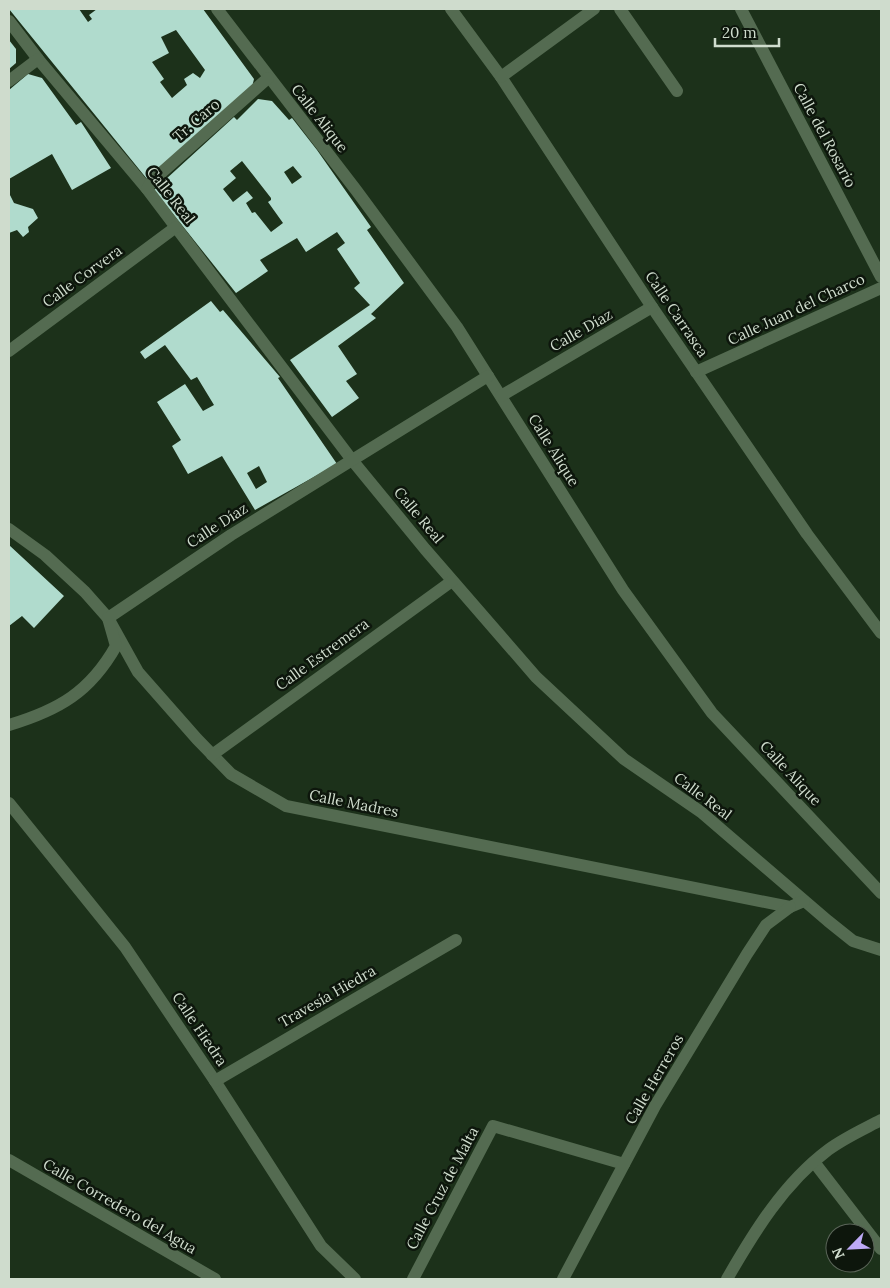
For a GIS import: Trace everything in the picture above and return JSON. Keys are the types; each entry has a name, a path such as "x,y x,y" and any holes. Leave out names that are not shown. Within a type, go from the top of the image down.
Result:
{"street":[{"name":"Calle Alique","path":"217,9 268,78 356,190 457,327 623,590 712,714 881,893"},
{"name":"Calle Carrasca","path":"451,9 501,77 652,307 806,534 881,633"},
{"path":"501,77 594,9"},
{"path":"620,9 677,91"},
{"name":"Calle del Rosario","path":"741,9 881,277"},
{"name":"Calle Real","path":"9,21 38,60 176,227 352,460 452,581 536,677 624,759 701,812 853,941 881,950"},
{"path":"9,81 38,60"},
{"name":"Tr. Caro","path":"146,189 152,181 268,78"},
{"name":"Calle Corvera","path":"9,351 176,227"},
{"name":"Calle Juan del Charco","path":"696,372 881,288"},
{"name":"Calle Díaz","path":"501,396 652,307"},
{"name":"Calle Díaz","path":"108,618 231,535 488,376"},
{"name":"Calle Madres","path":"9,528 45,555 85,592 108,618 138,672 212,755 231,774 286,806 790,907"},
{"name":"Calle Estremera","path":"212,755 452,581"},
{"path":"9,724 33,718 57,707 80,692 106,663 116,646 108,618"},
{"name":"Calle Hiedra","path":"9,803 125,947 215,1081 321,1246 355,1279"},
{"path":"790,907 804,901"},
{"name":"Calle Herreros","path":"563,1279 655,1106 747,954 766,926 790,907"},
{"name":"Travesía Hiedra","path":"215,1081 456,940"},
{"path":"727,1279 749,1242 788,1187 829,1149 881,1120"},
{"name":"Calle Cruz de Malta","path":"413,1279 493,1126 624,1164"},
{"name":"Calle Corredero del Agua","path":"9,1160 215,1279"},
{"path":"814,1162 881,1249"}],"building":[{"path":"9,9 79,9 88,22 92,19 89,15 97,9 203,9 254,79 252,87 147,179","holes":["176,30 205,70 200,78 193,73 184,79 187,85 172,98 160,82 164,79 152,62 169,53 161,37"]},
{"path":"9,40 16,49 16,63 9,69"},
{"path":"28,74 42,78 76,125 81,122 111,168 72,190 52,154 9,179 9,90"},
{"path":"258,99 272,101 289,120 292,118 371,227 367,230 404,283 371,314 376,318 338,346 357,374 346,381 359,398 332,417 290,360 370,305 354,288 360,283 337,249 345,243 337,232 306,252 297,238 260,260 268,271 236,293 154,190 234,117 237,120","holes":["242,161 271,198 268,202 283,223 271,232 255,212 252,213 246,203 253,198 247,191 233,202 223,189 236,178 230,171","293,166 302,177 292,184 284,172"]},
{"path":"9,193 14,203 33,209 38,218 28,227 29,232 23,237 17,230 9,233"},
{"path":"211,301 220,312 223,310 280,377 278,378 337,464 255,510 222,456 188,474 172,446 181,440 157,402 185,384 203,411 214,405 197,377 191,380 165,345 145,359 140,352","holes":["259,466 267,482 256,489 247,473"]},
{"path":"9,545 64,596 34,628 22,616 9,626"}]}
